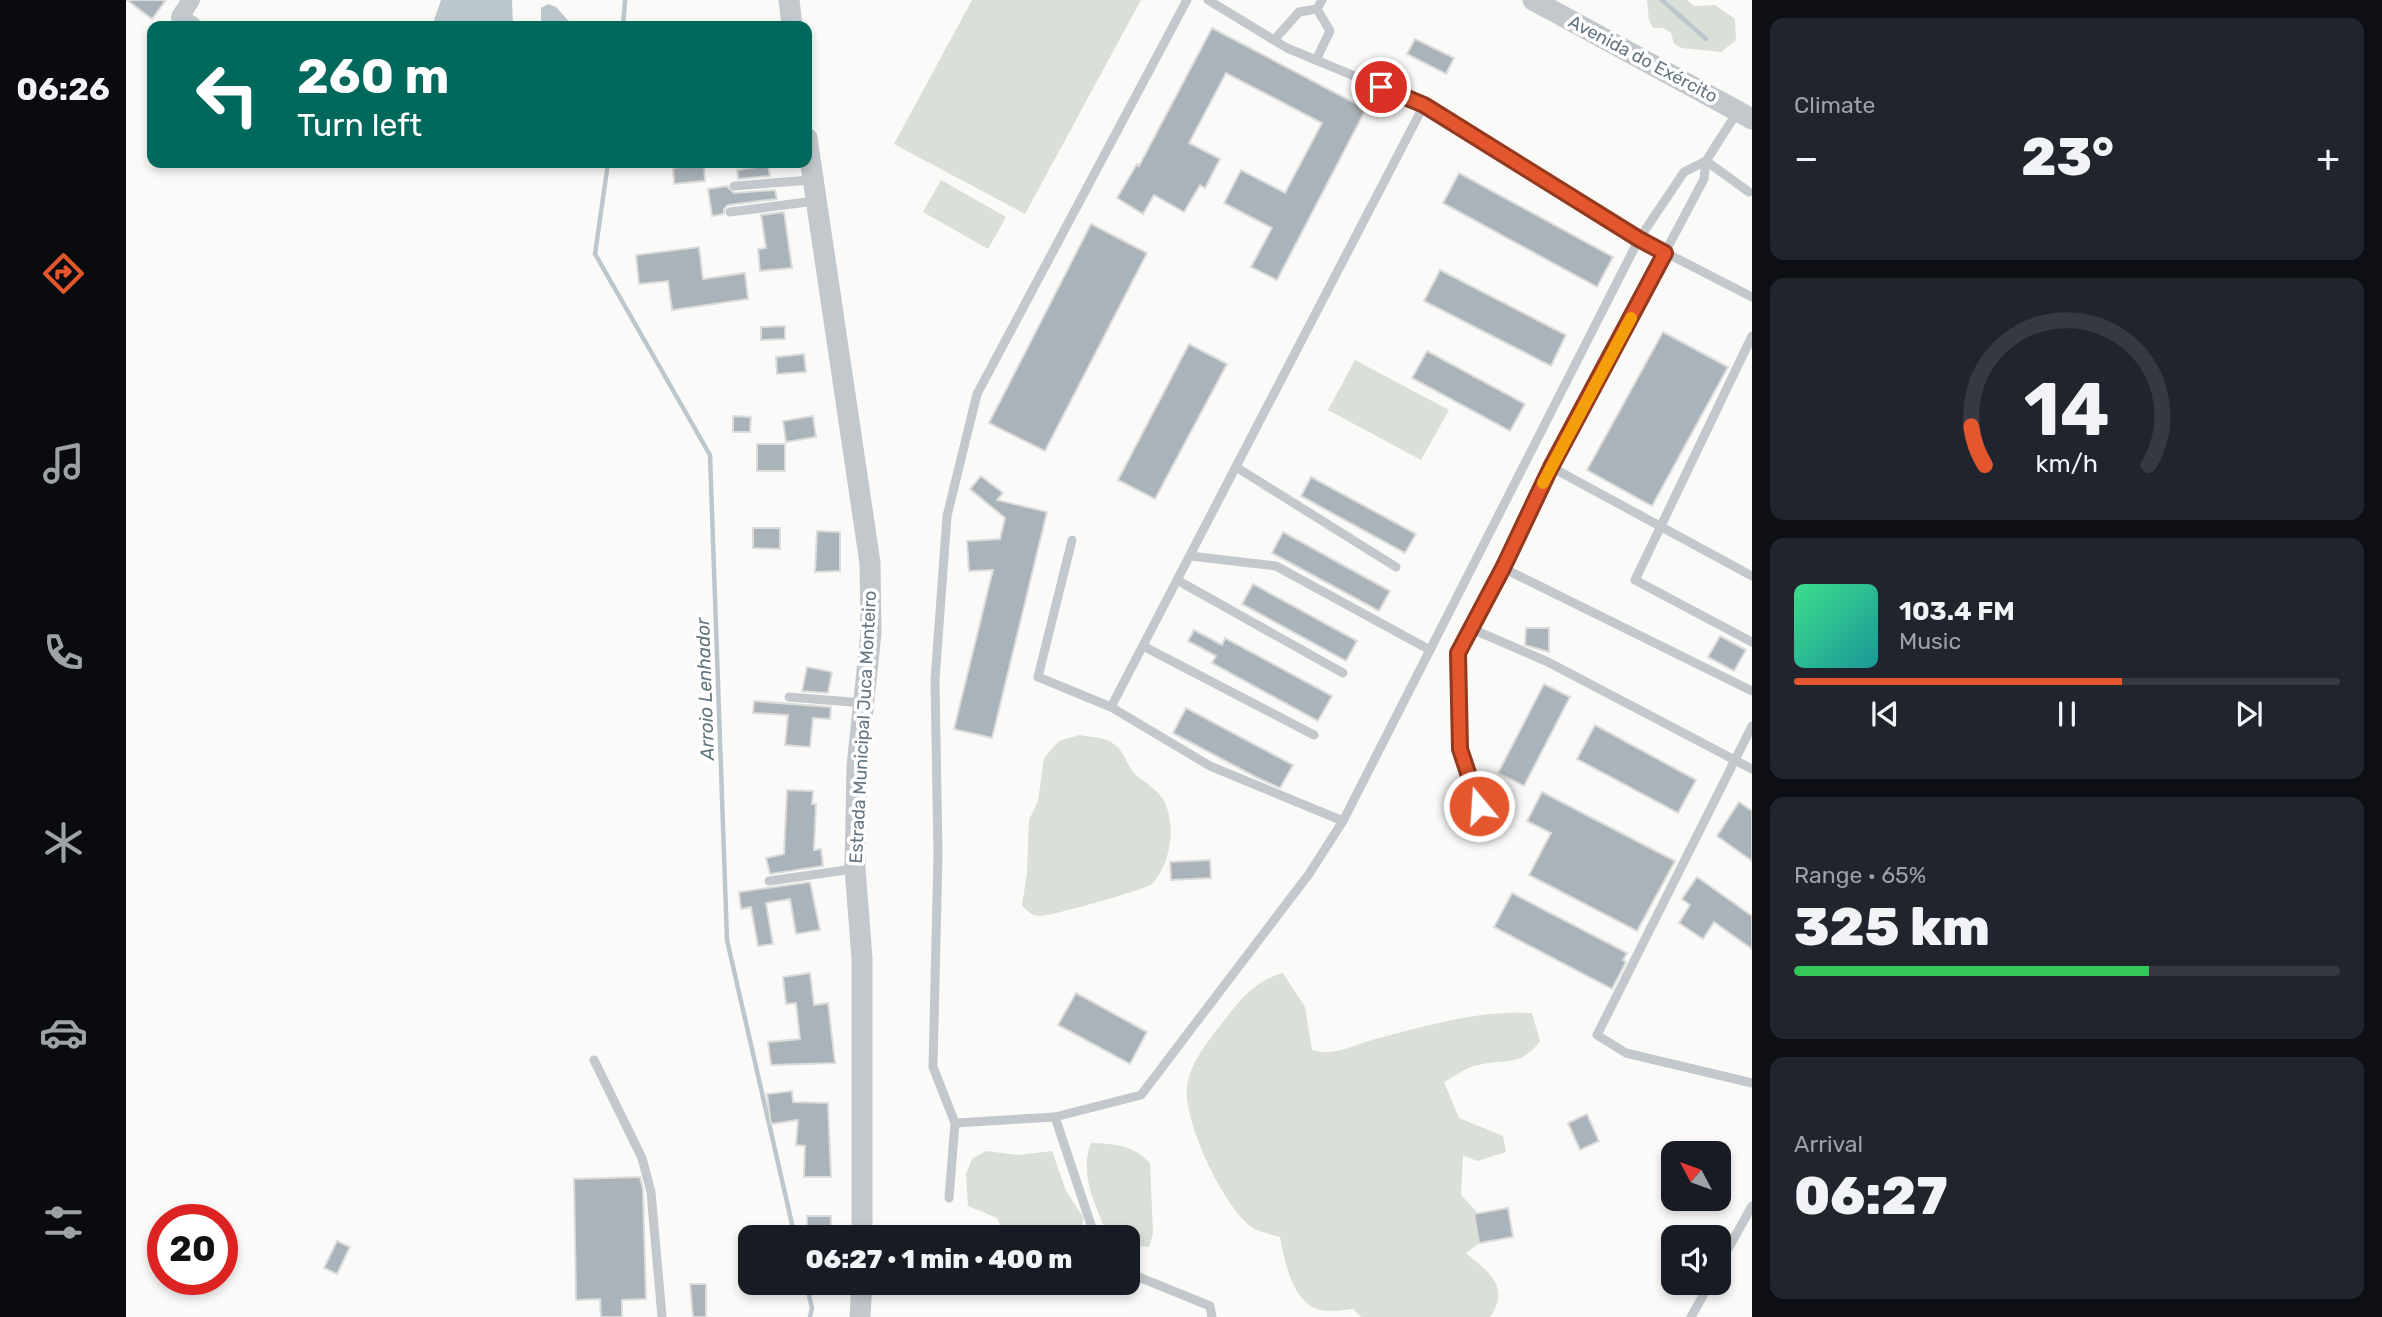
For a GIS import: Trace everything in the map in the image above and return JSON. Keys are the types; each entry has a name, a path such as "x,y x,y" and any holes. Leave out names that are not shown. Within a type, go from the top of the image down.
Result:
{"street":[{"path":"186,21 180,17 191,0"},
{"path":"789,0 791,21"},
{"name":"Avenida do Exército","path":"1533,0 1745,115"},
{"name":"Estrada Municipal Juca Monteiro","path":"811,168 870,563 871,633 857,766 855,869 862,959 862,1225"},
{"path":"860,1317 861,1295"}],"lane":[{"path":"949,1198 955,1123 933,1067 938,855 935,680 947,516 977,394 1187,0"},
{"path":"1208,0 1274,40 1424,105 1639,239 1752,297"},
{"path":"1274,40 1299,12 1319,5 1330,31 1316,60"},
{"path":"1111,708 1424,105"},
{"path":"955,1123 1055,1117 1141,1095 1310,874 1343,821 1639,239 1684,172 1706,161 1745,115"},
{"path":"1706,161 1749,192"},
{"path":"1479,806 1460,749 1458,653 1503,568 1551,467 1704,179 1706,161"},
{"path":"734,186 814,190"},
{"path":"730,212 814,190"},
{"path":"1752,336 1635,580 1752,642"},
{"path":"1236,467 1396,567"},
{"path":"1551,467 1752,576"},
{"path":"1072,540 1038,677 1111,708 1210,766 1343,821"},
{"path":"1190,556 1276,566 1430,650"},
{"path":"1503,568 1752,691"},
{"path":"1177,580 1343,673"},
{"path":"1472,629 1548,662 1736,758 1752,769"},
{"path":"1143,646 1314,735"},
{"path":"789,697 863,703"},
{"path":"1752,726 1597,1035 1626,1053 1752,1083"},
{"path":"769,881 855,869"},
{"path":"594,1060 642,1157 651,1192 662,1317"},
{"path":"1055,1117 1091,1225"},
{"path":"1731,1244 1752,1206"},
{"path":"1140,1277 1210,1306 1212,1317"},
{"path":"1691,1317 1703,1295"}],"shaded area":[{"path":"441,0 512,0 513,21 434,21"},
{"path":"972,0 1141,0 1025,214 894,144"},
{"path":"1647,0 1687,0 1694,6 1715,5 1735,19 1736,40 1721,52 1682,48 1674,44 1671,33 1663,28 1653,28 1649,20"},
{"path":"548,4 556,7 569,21 541,21 541,8"},
{"path":"941,180 1006,217 988,249 923,212"},
{"path":"1355,360 1449,410 1421,460 1328,410"},
{"path":"1079,735 1105,740 1115,745 1133,772 1163,799 1170,820 1168,855 1159,875 1146,887 1077,908 1039,916 1022,905 1027,873 1029,820 1038,801 1044,758 1059,741"},
{"path":"1283,973 1305,1007 1312,1050 1321,1052 1338,1051 1455,1020 1493,1014 1532,1013 1540,1041 1526,1055 1510,1061 1470,1067 1444,1082 1459,1118 1503,1136 1506,1152 1477,1161 1463,1155 1461,1195 1494,1230 1508,1236 1478,1244 1466,1253 1489,1274 1498,1288 1496,1306 1490,1317 1361,1317 1353,1309 1324,1311 1310,1306 1291,1280 1280,1237 1250,1226 1239,1215 1217,1182 1191,1120 1187,1102 1189,1077 1202,1050 1238,1003 1265,980"},
{"path":"1091,1143 1115,1145 1137,1152 1150,1163 1153,1233 1149,1247 1140,1246 1140,1225 1103,1225 1090,1188 1088,1155"},
{"path":"986,1151 1019,1155 1052,1151 1066,1191 1083,1217 1082,1225 1000,1225 997,1218 968,1206 966,1174 972,1159"}],"building":[{"path":"127,0 166,0 152,19"},
{"path":"1212,28 1366,109 1277,280 1251,267 1272,228 1224,203 1241,170 1285,193 1322,123 1226,73 1189,143 1220,159 1205,188 1200,185 1184,212 1154,195 1143,214 1117,198 1137,164 1139,166"},
{"path":"1415,39 1454,58 1446,74 1407,54"},
{"path":"673,168 704,168 705,181 674,184"},
{"path":"769,168 770,176 738,179 737,170"},
{"path":"1459,173 1613,257 1597,287 1443,203"},
{"path":"727,186 734,193 775,190 777,199 728,205 724,214 712,216 708,189"},
{"path":"784,212 792,268 760,271 758,249 766,248 761,215"},
{"path":"1091,224 1147,253 1045,451 989,423"},
{"path":"699,247 703,279 745,273 748,299 672,310 668,281 639,284 636,255"},
{"path":"1440,270 1566,335 1551,366 1424,301"},
{"path":"785,326 785,339 761,340 761,327"},
{"path":"1663,332 1728,367 1652,506 1587,470"},
{"path":"1189,344 1227,364 1155,499 1118,480"},
{"path":"1427,351 1525,404 1510,431 1412,378"},
{"path":"804,354 806,372 777,374 776,357"},
{"path":"733,416 751,417 750,432 733,432"},
{"path":"813,416 816,437 786,442 783,421"},
{"path":"757,444 785,444 785,471 757,471"},
{"path":"981,476 1003,493 997,500 1047,512 992,738 954,729 993,570 969,571 967,541 1000,539 1005,518 970,489"},
{"path":"1311,477 1416,534 1405,553 1301,496"},
{"path":"753,528 780,528 780,549 753,548"},
{"path":"817,531 840,532 840,571 815,572"},
{"path":"1283,532 1390,591 1379,611 1272,553"},
{"path":"1253,584 1357,641 1346,661 1242,604"},
{"path":"1526,628 1549,628 1549,652 1525,645"},
{"path":"1194,630 1222,645 1225,638 1332,696 1318,721 1212,663 1216,656 1188,641"},
{"path":"1720,636 1746,650 1734,671 1708,657"},
{"path":"807,667 832,672 828,693 802,691"},
{"path":"1544,684 1570,697 1524,786 1498,773"},
{"path":"754,701 831,707 830,719 813,718 810,747 785,745 788,715 753,713"},
{"path":"1186,708 1293,765 1280,788 1173,733"},
{"path":"1595,725 1696,780 1678,813 1577,759"},
{"path":"787,790 813,791 812,804 816,804 814,850 821,849 823,866 770,874 766,858 784,854"},
{"path":"1542,792 1675,861 1637,931 1529,875 1551,833 1527,821"},
{"path":"1739,802 1752,811 1752,861 1717,836"},
{"path":"1210,860 1211,878 1171,880 1170,862"},
{"path":"1697,877 1752,916 1752,949 1714,922 1703,939 1679,923 1690,905 1682,899"},
{"path":"810,882 820,930 796,934 790,899 766,903 773,944 758,946 751,907 741,909 739,892"},
{"path":"1512,893 1627,953 1623,960 1626,962 1612,989 1494,927"},
{"path":"810,973 814,1005 828,1003 835,1063 771,1065 768,1042 800,1039 796,1003 786,1004 783,977"},
{"path":"1076,993 1147,1032 1130,1064 1058,1025"},
{"path":"792,1091 793,1102 828,1103 831,1177 804,1177 805,1146 796,1145 798,1120 771,1124 767,1094"},
{"path":"1587,1114 1599,1141 1580,1150 1568,1123"},
{"path":"640,1177 643,1190 646,1299 622,1300 622,1317 601,1317 600,1299 576,1300 574,1179"},
{"path":"1508,1208 1513,1237 1479,1243 1474,1214"},
{"path":"807,1216 831,1216 831,1225 807,1225"},
{"path":"337,1241 350,1247 337,1274 324,1268"},
{"path":"690,1284 706,1284 706,1317 693,1317"}],"waterway":[{"name":"Arroio Lenhador","path":"623,21 625,0"},
{"path":"1662,0 1706,39"},
{"name":"Arroio Lenhador","path":"607,168 595,254 710,455 727,940 792,1225"},
{"name":"Arroio Lenhador","path":"809,1295 812,1308 810,1317"}],"slow traffic":[{"path":"1543,483 1631,318"}],"route":[{"path":"1381,87 1424,105 1665,253 1551,467 1503,568 1458,653 1460,749 1479,806"}]}
